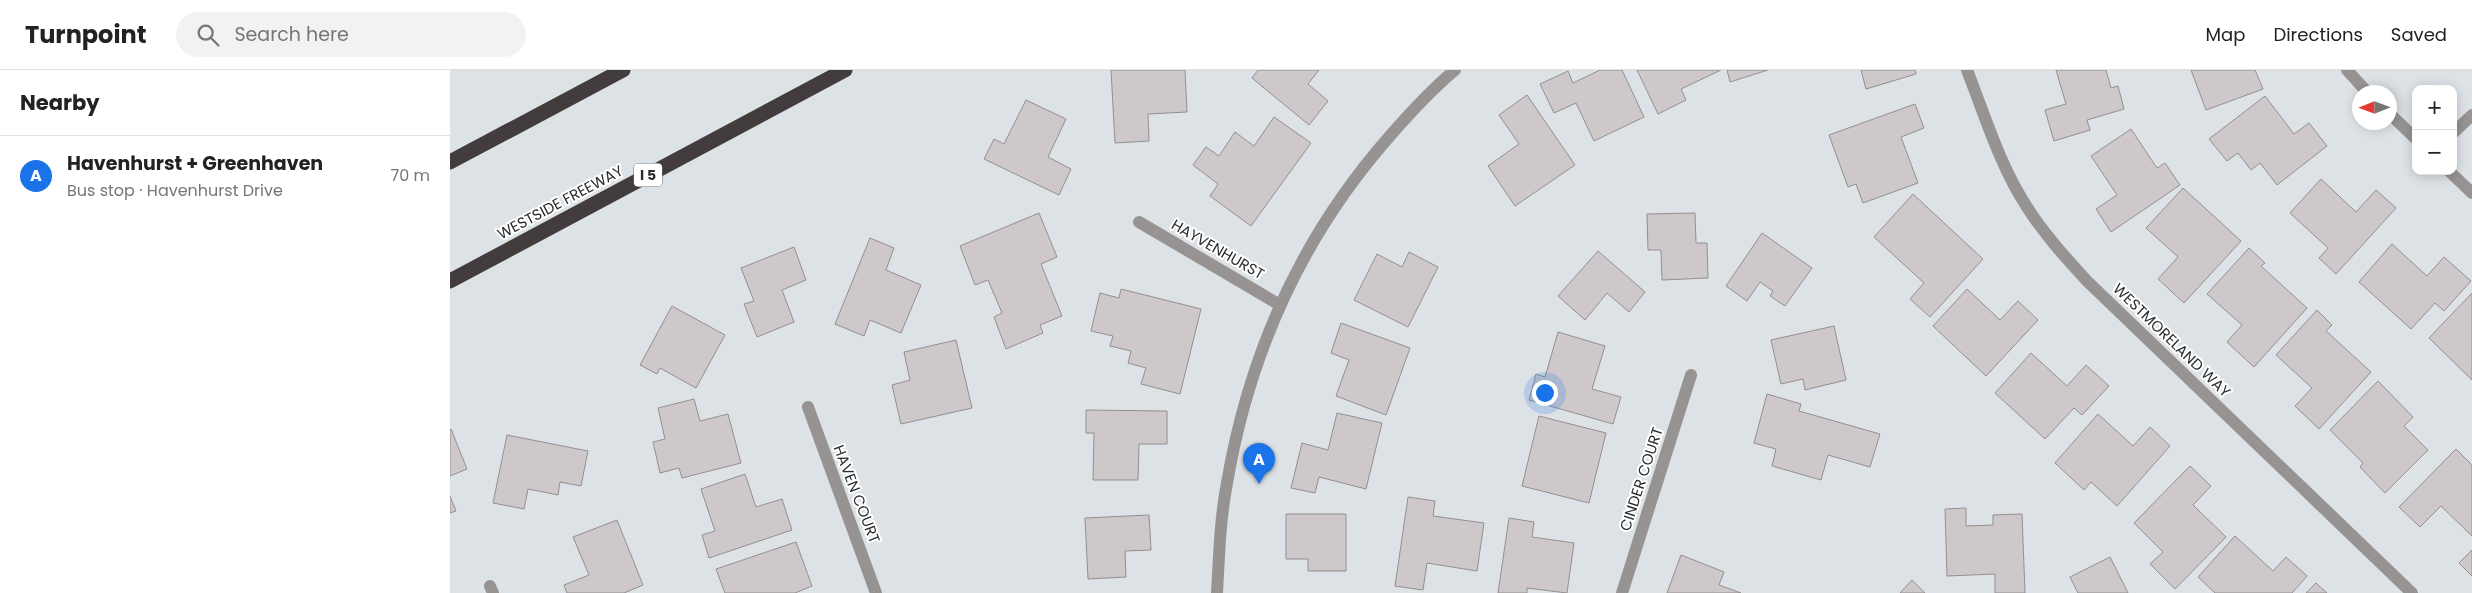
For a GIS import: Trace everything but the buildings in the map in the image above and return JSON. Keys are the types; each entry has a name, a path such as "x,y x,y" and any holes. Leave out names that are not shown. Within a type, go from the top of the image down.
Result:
{"highway":[{"path":"450,162 623,70"},
{"name":"WESTSIDE FREEWAY","path":"450,281 845,70"}],"street":[{"path":"1218,593 1221,536 1230,466 1245,401 1280,305 1293,276 1325,220 1367,162 1404,120 1456,70"},
{"name":"WESTMORELAND WAY","path":"1967,70 2001,158 2026,206 2058,250 2412,593"},
{"path":"2347,70 2361,85"},
{"path":"2457,130 2472,115"},
{"path":"2397,121 2412,135"},
{"path":"2453,175 2472,193"},
{"name":"HAYVENHURST","path":"1139,222 1280,305"},
{"name":"CINDER COURT","path":"1622,593 1691,375"},
{"name":"HAVEN COURT","path":"808,407 876,593"}],"place":[{"name":"Havenhurst + Greenhaven","path":"1259,484"}]}
